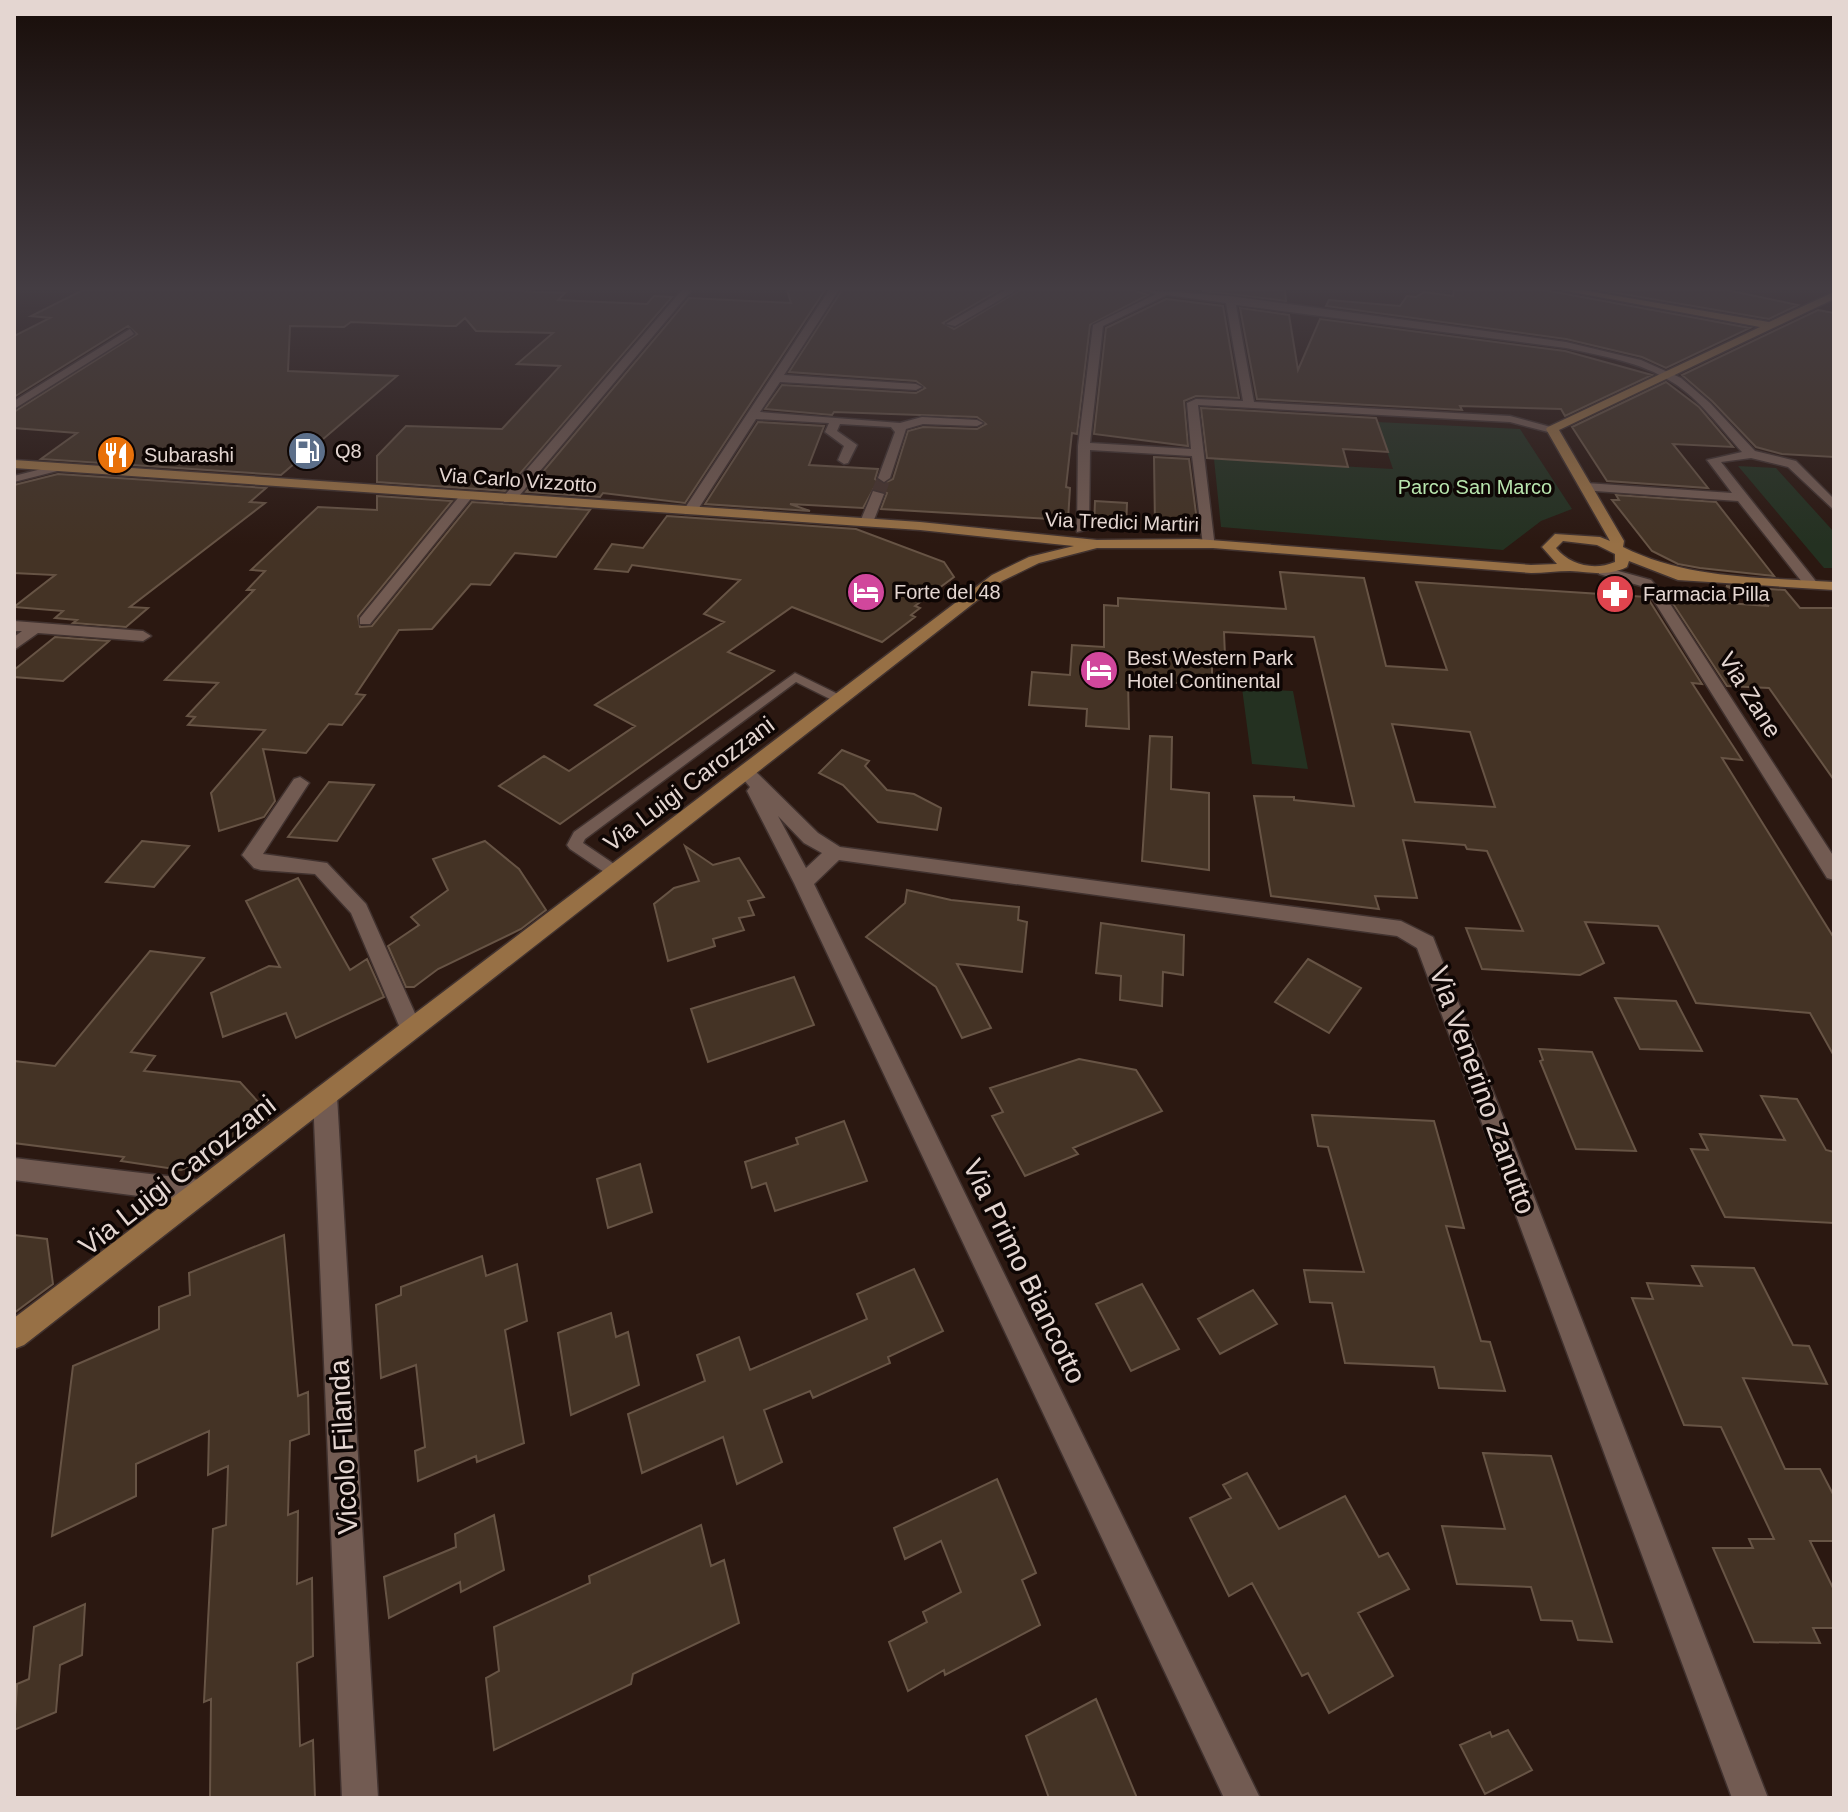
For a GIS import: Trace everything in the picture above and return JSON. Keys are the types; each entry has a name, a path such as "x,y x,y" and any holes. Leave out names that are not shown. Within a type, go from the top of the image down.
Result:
{"street":[{"path":"14,406 63,375"},
{"path":"509,499 615,375"},
{"path":"690,511 778,375"},
{"path":"1082,529 1084,446 1092,375"},
{"path":"1244,375 1249,404"},
{"path":"1210,545 1200,453 1191,405 1196,402 1510,419 1552,429 1664,375"},
{"path":"1666,375 1695,394 1751,454"},
{"path":"776,378 916,387"},
{"path":"752,415 894,424 901,431 884,478"},
{"path":"898,428 922,420 977,423"},
{"path":"836,421 831,432 851,445 844,460"},
{"path":"1552,429 1617,541 1622,564 1607,570"},
{"path":"1084,446 1200,453"},
{"path":"1811,584 1713,460 1751,454 1799,468 1834,506"},
{"name":"Via Carlo Vizzotto","path":"14,464 1021,533"},
{"path":"1586,487 1741,497"},
{"path":"867,522 878,494"},
{"path":"365,621 467,496"},
{"path":"1597,508 1582,528 1600,541 1618,552 1692,576"},
{"name":"Via Tredici Martiri","path":"1498,564 1527,560 1549,547 1554,540 1582,528"},
{"name":"Via Tredici Martiri","path":"1021,533 1097,544 1210,545"},
{"name":"Via Tredici Martiri","path":"1021,533 1146,538 1531,569 1575,567 1607,570"},
{"name":"Via Luigi Carozzani","path":"997,578 1021,533"},
{"name":"Via Tredici Martiri","path":"1048,537 1146,538"},
{"name":"Via Luigi Carozzani","path":"1034,560 1048,537"},
{"name":"Via Luigi Carozzani","path":"14,1335 997,578 1034,560 1097,544"},
{"path":"1549,547 1559,559 1575,567"},
{"path":"1607,570 1834,586"},
{"name":"Via Zane","path":"1607,570 1646,583 1660,599 1834,873"},
{"path":"14,626 143,636"},
{"path":"14,645 35,628"},
{"name":"Via Venerino Zanutto","path":"747,773 811,838 836,853 1401,929 1426,943 1433,953 1554,1286 1750,1798"},
{"name":"Via Primo Biancotto","path":"747,773 804,883 1242,1798"},
{"path":"300,783 252,855 261,863 320,868 359,909 411,1029"},
{"path":"804,883 820,864 836,853"},
{"name":"Vicolo Filanda","path":"325,1096 360,1798"},
{"path":"14,1169 201,1192"}],"lane":[{"path":"14,479 61,467"},
{"path":"615,872 575,845 579,836 795,677 841,699"}],"green space":[{"name":"Parco San Marco","path":"1377,422 1520,429 1572,509 1541,521 1503,550 1221,527 1214,459 1393,469"},
{"path":"1738,466 1776,468 1834,532 1834,568 1824,568"},
{"path":"1242,688 1293,691 1308,769 1252,764"}],"building":[{"path":"14,375 50,375 14,397"},
{"path":"73,375 397,376 281,475 41,459 77,433 14,428 14,412"},
{"path":"552,375 605,375 505,491 377,482 377,456 406,426 502,429"},
{"path":"625,375 769,375 685,503 603,493 600,497 526,492"},
{"path":"825,375 1084,375 1077,434 1072,433 1066,487 1070,488 1068,520 881,509 887,493 874,488 863,508 790,504 810,511 705,504 758,422 824,426 809,465 878,469 875,479 882,484 893,479 908,431 923,427 977,429 986,424 977,417 834,412 832,415 765,409 782,385 916,393 925,388 916,381"},
{"path":"1101,375 1235,375 1239,398 1196,396 1184,401 1188,446 1094,434"},
{"path":"1252,375 1652,375 1565,416 1561,409 1460,406 1462,410 1257,399"},
{"path":"1682,375 1834,375 1834,457 1782,454 1756,447"},
{"path":"1666,382 1699,407 1733,447 1673,444 1708,488 1607,481 1572,427"},
{"path":"1201,408 1376,418 1388,452 1343,449 1348,467 1207,458"},
{"path":"1154,457 1189,459 1198,529 1155,526"},
{"path":"58,474 266,488 250,502 265,503 130,607 148,608 126,627 73,623 77,620 55,618 63,611 14,607 55,575 14,573 14,485"},
{"path":"1616,495 1716,502 1774,576 1678,564 1652,551 1612,500 1619,500"},
{"path":"377,496 452,501 358,616 360,627 372,626 472,502 590,510 556,557 515,553 490,585 471,584 432,629 399,630 356,694 365,695 342,725 329,724 306,753 263,749 275,801 264,817 219,831 211,793 265,730 188,725 195,717 187,716 218,683 165,680 254,590 247,590 265,571 251,570 318,507 377,510"},
{"path":"1095,501 1127,503 1126,529 1094,527"},
{"path":"667,516 856,529 944,562 954,577 915,606 920,608 911,615 915,617 882,642 792,607 728,652 774,671 560,824 499,786 544,756 569,771 635,726 595,705 724,622 704,614 740,580 632,565 628,572 595,569 612,544 643,548"},
{"path":"1280,572 1364,578 1386,666 1447,670 1416,582 1647,597 1702,684 1692,683 1742,760 1722,758 1834,938 1834,1056 1810,1013 1696,1003 1658,926 1585,922 1604,963 1580,975 1482,969 1466,928 1523,931 1487,851 1467,849 1465,845 1403,840 1417,898 1375,896 1379,909 1271,896 1254,796 1294,797 1294,800 1354,806 1314,637 1224,632 1225,656 1212,657 1212,685 1128,680 1129,729 1086,726 1087,709 1029,705 1032,672 1070,675 1072,645 1104,647 1104,605 1118,606 1118,598 1286,609","holes":["1392,724 1470,732 1495,807 1415,802"]},
{"path":"1726,586 1785,590 1800,608 1834,608 1834,780 1769,688 1727,686 1670,599 1769,606"},
{"path":"55,637 109,641 63,681 14,677 14,670"},
{"path":"1150,736 1172,737 1171,789 1209,793 1209,870 1142,861"},
{"path":"842,750 869,761 865,766 887,790 914,794 941,808 937,830 878,822 843,785 819,773"},
{"path":"329,782 374,785 337,841 288,837"},
{"path":"142,841 189,846 154,887 106,882"},
{"path":"485,841 519,869 546,910 521,929 438,969 414,987 406,987 388,946 419,925 411,917 448,890 433,859"},
{"path":"685,846 713,865 739,858 764,897 748,901 754,915 739,918 744,930 713,939 715,946 668,961 654,904 674,888 699,881"},
{"path":"298,878 350,970 367,959 384,997 296,1038 286,1013 223,1037 211,993 269,966 280,967 246,901"},
{"path":"907,890 951,900 1019,907 1018,920 1027,922 1022,972 957,964 991,1028 962,1038 936,987 866,937 905,903"},
{"path":"1101,923 1184,935 1183,975 1163,972 1162,1006 1120,1000 1121,976 1096,973"},
{"path":"150,951 204,958 131,1052 155,1056 144,1071 240,1082 260,1104 253,1110 268,1120 214,1159 181,1170 121,1161 124,1157 14,1143 14,1061 55,1066"},
{"path":"1308,959 1361,988 1329,1033 1275,1002"},
{"path":"794,977 814,1025 708,1062 691,1009"},
{"path":"1615,998 1676,1001 1702,1051 1640,1049"},
{"path":"1539,1049 1592,1052 1636,1151 1576,1149 1540,1061 1543,1060"},
{"path":"1079,1059 1136,1070 1162,1111 1073,1148 1078,1154 1025,1176 992,1116 1003,1112 990,1088"},
{"path":"1761,1096 1797,1099 1826,1150 1834,1152 1834,1223 1725,1217 1691,1149 1708,1150 1700,1134 1785,1140"},
{"path":"1312,1115 1434,1121 1464,1228 1446,1226 1481,1341 1490,1342 1505,1391 1439,1388 1434,1367 1345,1363 1332,1303 1310,1302 1304,1270 1364,1272 1328,1147 1318,1146"},
{"path":"844,1121 867,1181 775,1211 766,1183 752,1188 745,1162 798,1144 796,1138"},
{"path":"640,1164 652,1212 608,1228 597,1179"},
{"path":"14,1235 47,1239 53,1284 14,1313"},
{"path":"284,1235 298,1396 308,1392 309,1434 290,1441 288,1515 298,1511 297,1584 312,1578 313,1656 297,1663 300,1746 313,1740 315,1798 210,1798 211,1699 204,1702 208,1621 213,1529 226,1525 228,1466 208,1475 209,1431 136,1464 136,1496 52,1536 73,1366 159,1329 159,1307 190,1295 189,1273"},
{"path":"482,1256 486,1276 517,1264 527,1321 505,1330 524,1443 477,1462 476,1456 418,1481 415,1451 425,1447 416,1365 381,1378 376,1305 401,1295 401,1287"},
{"path":"1692,1266 1754,1268 1793,1345 1809,1346 1827,1384 1743,1378 1785,1469 1820,1469 1834,1496 1834,1541 1810,1541 1834,1590 1834,1628 1813,1628 1820,1643 1754,1642 1713,1548 1753,1548 1749,1539 1774,1539 1721,1427 1684,1425 1632,1298 1653,1299 1647,1283 1702,1286"},
{"path":"914,1269 943,1331 888,1357 890,1363 813,1398 810,1391 764,1410 782,1462 737,1484 723,1437 642,1473 628,1414 705,1381 697,1355 739,1337 750,1370 867,1319 857,1294"},
{"path":"1142,1284 1179,1349 1131,1371 1096,1304"},
{"path":"1253,1290 1277,1324 1220,1354 1198,1319"},
{"path":"611,1313 616,1337 628,1332 639,1385 571,1415 558,1333"},
{"path":"1483,1453 1551,1456 1612,1642 1578,1640 1572,1621 1541,1620 1531,1587 1457,1584 1442,1526 1505,1529"},
{"path":"1247,1473 1279,1529 1345,1496 1379,1557 1388,1553 1409,1589 1358,1613 1393,1676 1329,1713 1308,1673 1302,1676 1252,1583 1229,1596 1190,1518 1231,1498 1223,1485"},
{"path":"997,1479 1036,1573 1022,1580 1040,1625 945,1675 944,1670 908,1691 889,1642 927,1622 923,1612 961,1592 941,1541 905,1559 894,1528"},
{"path":"494,1515 504,1570 461,1592 460,1582 389,1618 384,1577 456,1547 455,1534"},
{"path":"701,1525 711,1566 724,1560 739,1623 633,1674 631,1684 494,1750 486,1678 499,1671 494,1627 590,1583 589,1576"},
{"path":"85,1604 82,1655 60,1665 56,1712 14,1730 17,1684 29,1679 34,1627"},
{"path":"1096,1699 1137,1798 1049,1798 1026,1736"},
{"path":"1508,1730 1532,1770 1485,1794 1460,1745 1490,1732 1492,1737"}],"tunnel":[{"path":"878,494 884,478"}],"place":[{"name":"Q8","path":"307,451"},
{"name":"Subarashi","path":"116,455"},
{"name":"Forte del 48","path":"866,592"},
{"name":"Farmacia Pilla","path":"1615,594"},
{"name":"Best Western Park Hotel Continental","path":"1099,670"}]}
